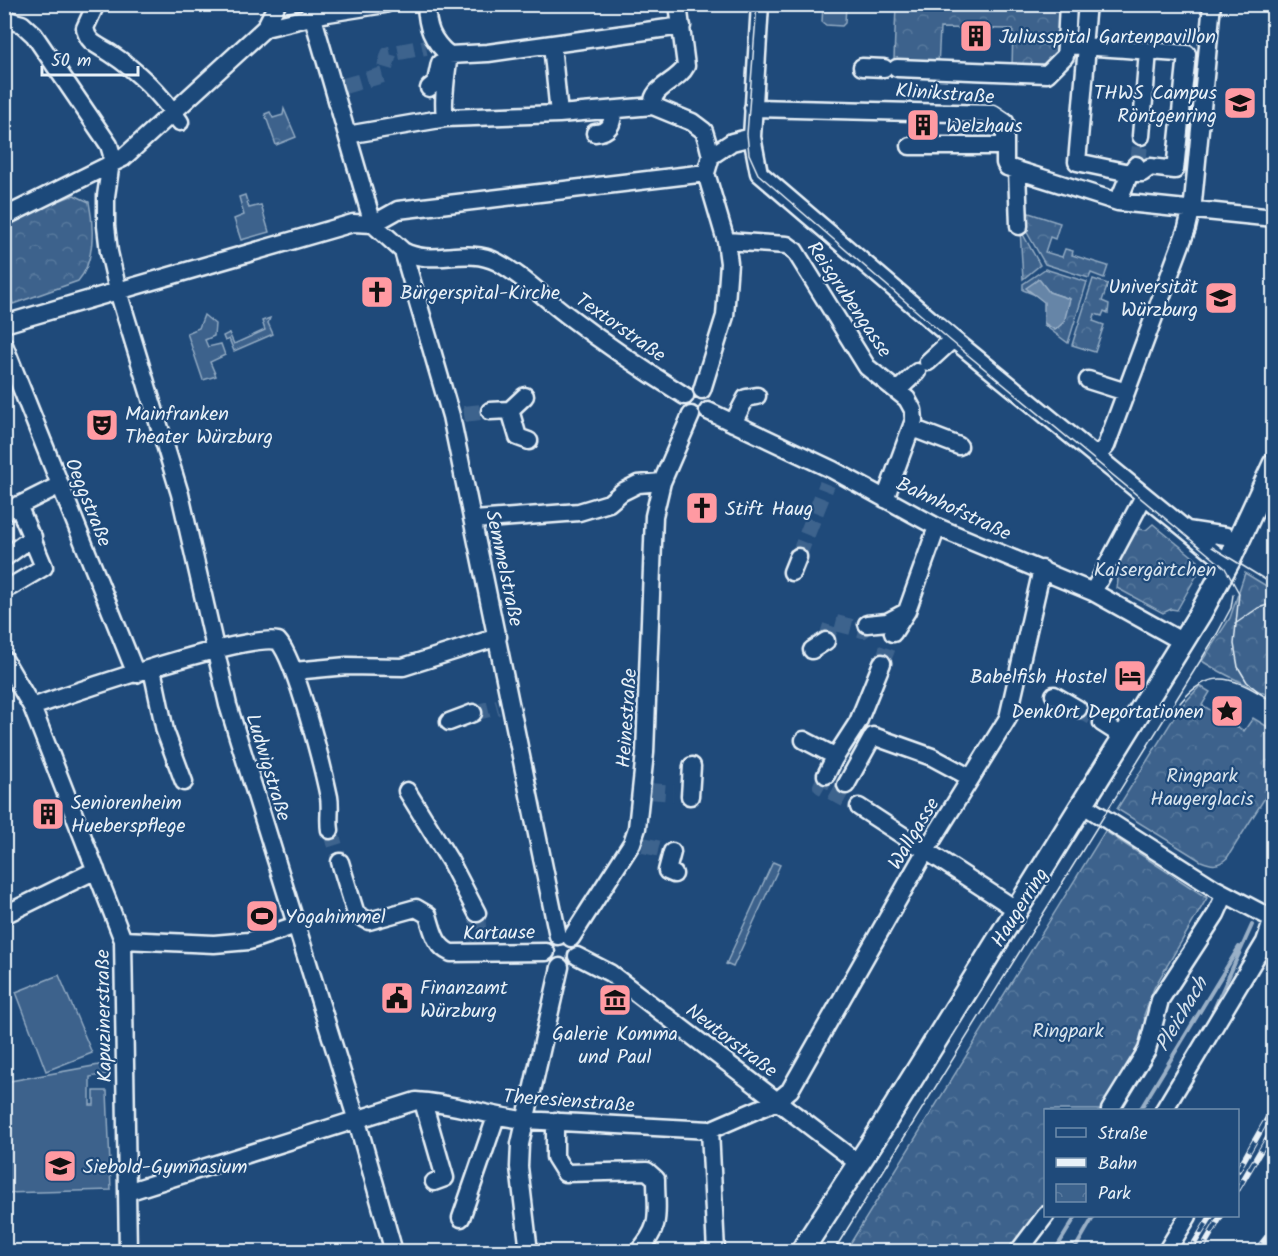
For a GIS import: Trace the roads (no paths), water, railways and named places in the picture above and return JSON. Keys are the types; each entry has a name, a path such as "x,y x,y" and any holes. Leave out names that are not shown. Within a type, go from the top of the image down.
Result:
{"main road":[{"name":"Haugerring","path":"801,1251 1183,642 1229,562 1274,464"}],"street":[{"path":"96,4 85,28 91,42 134,70 172,111"},
{"path":"260,33 277,4"},
{"path":"4,217 117,161 260,33 310,11 366,8 385,4"},
{"path":"426,4 427,28 436,44 448,58 448,83 442,106 446,118"},
{"path":"653,106 652,99 656,93 680,75 686,66 678,4"},
{"path":"760,4 752,137 759,172 953,339 1101,452 1144,496 1229,562"},
{"path":"862,67 1047,74 1065,56 1068,4"},
{"path":"1066,45 1085,46 1187,54 1175,170 1150,167 1142,172 1134,168 1077,162 1085,46 1087,4"},
{"path":"1101,452 1126,392 1191,210 1212,4"},
{"path":"310,11 338,87 347,135 373,224 403,251"},
{"path":"4,19 22,24 46,50 109,145 117,161"},
{"path":"429,88 436,82 440,63 448,58 682,26"},
{"path":"552,45 559,114"},
{"path":"1141,136 1148,51"},
{"path":"347,135 446,118 559,114 653,106 692,122 704,131 711,156 706,173 726,241 729,277 725,316 702,390"},
{"name":"Klinikstraße","path":"753,108 993,114 1005,122 1005,166 1017,170"},
{"path":"595,133 605,132 610,127 613,110"},
{"path":"711,156 732,142 752,137"},
{"path":"910,146 1005,147"},
{"name":"Ludwigstraße","path":"117,161 106,196 106,226 118,291 180,494 228,705 357,1120 394,1251"},
{"path":"1121,196 1134,168"},
{"path":"1019,226 1017,170 1121,196 1191,210 1274,218"},
{"path":"4,324 352,223 373,224 398,210 706,173"},
{"name":"Reisgrubengasse","path":"726,241 787,245 795,251 820,296 867,367 898,390 913,410 912,428"},
{"name":"Textorstraße","path":"403,251 414,257 463,254 482,256 498,263 567,315 685,396"},
{"name":"Semmelstraße","path":"403,251 458,415 474,520 498,637 504,705 555,944 576,944 577,956"},
{"path":"898,390 953,339"},
{"name":"Oeggstraße","path":"4,345 60,485 144,671 184,782"},
{"path":"1088,380 1126,392"},
{"path":"692,390 702,390 710,399 708,411 698,417 691,415 684,405 685,396 692,390"},
{"path":"490,411 510,410 525,396"},
{"path":"733,423 746,398 757,396"},
{"path":"510,410 518,436 529,441"},
{"name":"Bahnhofstraße","path":"708,411 830,477 885,499 937,527 1093,592 1183,642"},
{"name":"Heinestraße","path":"555,944 637,844 637,828 645,790 654,516 662,482 691,415"},
{"path":"885,499 912,428 959,446"},
{"path":"474,520 579,512 609,503 622,492 638,484 662,482"},
{"path":"10,587 44,567 33,537 8,510 60,485"},
{"path":"1093,592 1144,496"},
{"path":"893,633 906,611 937,527"},
{"path":"1186,530 1226,536"},
{"path":"4,558 33,537"},
{"name":"Wallgasse","path":"777,1101 790,1090 925,852 1008,718 1042,570"},
{"path":"867,624 887,622 906,611"},
{"path":"294,671 347,666 403,667 498,637"},
{"path":"32,707 87,687 216,651 260,640 278,641 285,648 294,671 330,799 330,830"},
{"name":"Kapuzinerstraße","path":"4,659 32,707 123,940 128,1251"},
{"path":"826,775 858,722 882,663"},
{"path":"1054,695 1078,709"},
{"path":"449,722 473,713"},
{"path":"1102,723 1124,737"},
{"path":"846,785 873,736 932,757 971,778"},
{"path":"804,740 829,753 834,759"},
{"path":"673,793 693,796 692,766"},
{"path":"407,791 450,861 477,913"},
{"path":"1082,804 1225,894 1273,919 1265,942 1165,1109"},
{"path":"859,807 1017,910"},
{"path":"672,852 667,871 674,874"},
{"name":"Kartause","path":"340,862 358,917 369,921 416,908 422,910 428,915 437,942 442,949 451,953 480,947 555,944"},
{"path":"4,915 96,870"},
{"path":"1111,1109 1147,1050 1160,1000 1216,914 1225,894"},
{"path":"123,940 214,944 249,941 296,925"},
{"path":"555,944 551,963 560,967 570,964 577,956"},
{"name":"Neutorstraße","path":"577,956 610,973 858,1163"},
{"path":"529,1251 519,1167 524,1120 560,967"},
{"name":"Theresienstraße","path":"128,1192 357,1120 423,1102 442,1103 496,1117 524,1120 710,1130 777,1101"},
{"path":"423,1102 432,1142 445,1178 434,1182"},
{"path":"461,1218 496,1117"},
{"path":"555,1121 555,1157 565,1173 647,1171 656,1179 656,1225 653,1234 638,1251"},
{"path":"710,1130 716,1251"},
{"path":"1018,1251 1044,1217"},
{"path":"1166,1251 1187,1217"}],"waterway":[{"name":"Pleichach","path":"1209,1020 1252,925"},
{"name":"Pleichach","path":"1141,1109 1239,947"},
{"name":"Pleichach","path":"1054,1252 1075,1217"},
{"name":"Pleichach","path":"1073,1252 1093,1217"}],"tunnel":[{"path":"344,86 383,75 389,54 426,47"},
{"path":"1138,163 1141,136"},
{"path":"464,414 490,411"},
{"path":"798,557 827,484"},
{"path":"826,641 832,622 863,630 867,624"},
{"path":"882,663 893,633"},
{"path":"473,713 498,707"},
{"path":"1078,709 1102,723"},
{"path":"826,775 821,786 859,807"},
{"path":"649,791 673,793"},
{"path":"330,830 340,862"},
{"path":"643,845 665,850"},
{"path":"477,913 479,941"}],"tram line":[{"path":"757,4 747,134 749,154 758,174 951,341 1225,568 1239,593 1234,644 1238,667 1247,682 1265,697"},
{"path":"1212,547 1274,585"},
{"path":"833,1252 1217,634 1231,608 1233,595"},
{"path":"1235,624 1258,608 1274,603"},
{"path":"1180,703 1203,683 1214,679 1237,682 1274,702"}],"railway":[{"path":"1239,1168 1274,1107"},
{"path":"1239,1187 1274,1128"},
{"path":"1189,1252 1210,1217"},
{"path":"1200,1252 1220,1217"},
{"path":"1255,1252 1274,1228"}],"place":[{"name":"Juliusspital Gartenpavillon","path":"976,36"},
{"name":"THWS Campus Röntgenring","path":"1240,103"},
{"name":"Welzhaus","path":"923,125"},
{"name":"Bürgerspital-Kirche","path":"377,292"},
{"name":"Universität Würzburg","path":"1221,298"},
{"name":"Mainfranken Theater Würzburg","path":"102,425"},
{"name":"Stift Haug","path":"702,508"},
{"name":"Babelfish Hostel","path":"1130,676"},
{"name":"DenkOrt Deportationen","path":"1227,711"},
{"name":"Seniorenheim Hueberspflege","path":"48,814"},
{"name":"Yogahimmel","path":"262,916"},
{"name":"Finanzamt Würzburg","path":"397,998"},
{"name":"Galerie Komma und Paul","path":"615,1000"},
{"name":"Siebold-Gymnasium","path":"60,1166"}],"park label":[{"name":"Kaisergärtchen","path":"1155,569"},
{"name":"Ringpark Haugerglacis","path":"1202,786"},
{"name":"Ringpark","path":"1068,1030"}]}
